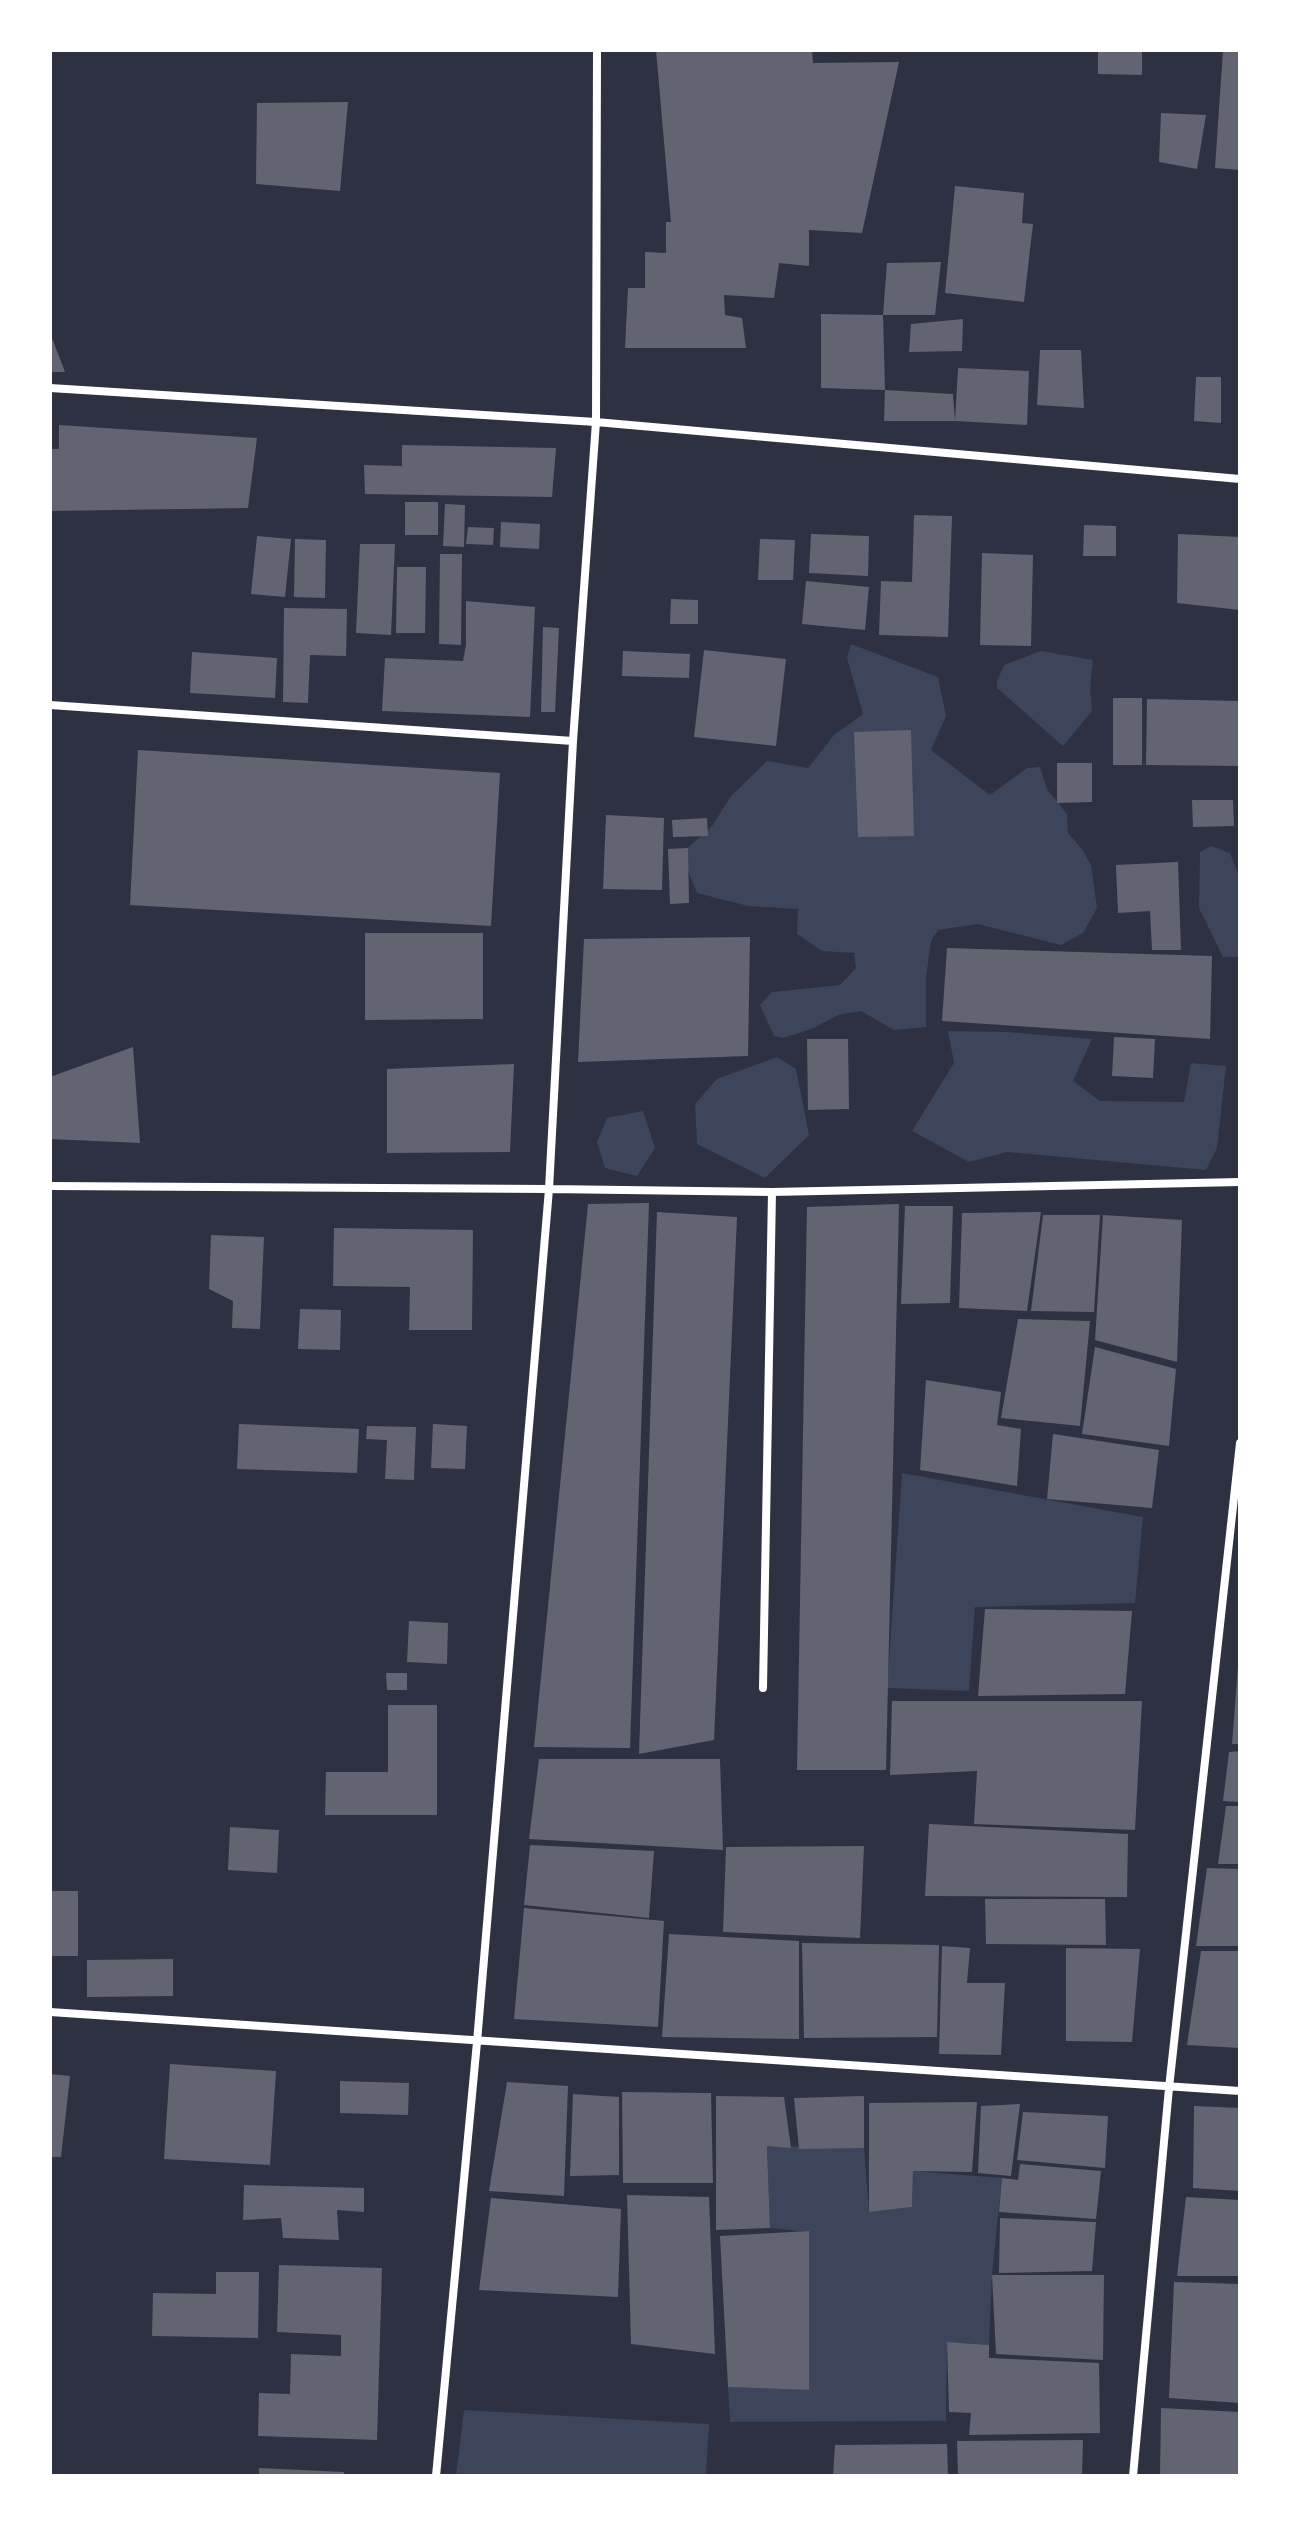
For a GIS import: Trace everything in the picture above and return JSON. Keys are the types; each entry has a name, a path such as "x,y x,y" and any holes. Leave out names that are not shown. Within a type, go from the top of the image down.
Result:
{"street":[{"path":"436,2476 477,2042 549,1189 573,741 596,422 597,50"},
{"path":"50,388 596,422 1240,479"},
{"path":"50,705 573,741"},
{"path":"50,1186 772,1192 1240,1182"},
{"path":"763,1688 772,1192"},
{"path":"1133,2476 1169,2088 1240,1443"},
{"path":"50,2012 1240,2091"}],"shaded area":[{"path":"851,644 938,677 946,716 931,750 990,795 1027,768 1040,767 1047,789 1067,814 1068,833 1091,865 1097,908 1083,933 1061,945 978,924 938,930 931,941 926,978 926,1027 894,1030 861,1011 838,1015 814,1028 783,1038 774,1036 760,1005 772,992 840,985 856,968 854,953 822,951 797,934 798,909 748,906 697,893 681,854 712,826 731,796 767,761 808,768 834,735 863,714 847,658"},
{"path":"1041,651 1093,660 1090,689 1092,711 1063,746 997,688 1004,665"},
{"path":"1211,846 1230,853 1240,879 1240,957 1223,957 1199,908 1200,852"},
{"path":"948,1031 1092,1039 1073,1081 1100,1101 1184,1102 1191,1063 1226,1066 1217,1148 1206,1170 1007,1152 969,1162 912,1131 954,1063"},
{"path":"777,1057 796,1069 809,1135 765,1178 697,1144 695,1104 717,1079"},
{"path":"643,1111 655,1148 637,1176 605,1168 597,1142 607,1118"},
{"path":"902,1473 1143,1517 1135,1603 975,1607 969,1691 887,1688"},
{"path":"767,2146 864,2148 869,2212 912,2207 913,2171 1002,2178 992,2275 989,2345 947,2342 946,2421 730,2422 728,2387 809,2390 809,2232 770,2228"},
{"path":"464,2410 709,2424 706,2476 456,2476"}],"building":[{"path":"656,50 812,50 813,63 899,62 862,233 809,230 809,266 779,263 774,298 724,295 725,315 742,318 746,348 625,348 628,288 645,288 645,252 666,253 666,222 671,222"},
{"path":"1098,50 1142,50 1142,75 1098,74"},
{"path":"1223,50 1240,50 1240,170 1215,168"},
{"path":"348,102 340,191 256,184 257,103"},
{"path":"1161,113 1206,115 1197,169 1159,162"},
{"path":"955,186 1024,193 1022,223 1033,224 1024,302 945,293"},
{"path":"941,262 935,315 883,315 887,263"},
{"path":"821,314 883,315 885,390 821,388"},
{"path":"963,319 962,351 909,352 911,324"},
{"path":"50,333 65,372 50,372"},
{"path":"1040,350 1081,350 1084,408 1037,405"},
{"path":"958,368 1029,371 1027,425 955,421"},
{"path":"1196,377 1221,377 1221,423 1194,421"},
{"path":"885,390 953,394 955,421 884,421"},
{"path":"59,425 257,438 248,508 50,511 50,449 59,449"},
{"path":"402,445 556,448 552,497 365,494 364,465 402,466"},
{"path":"405,502 438,502 438,535 405,535"},
{"path":"445,504 465,505 464,547 443,546"},
{"path":"914,515 952,516 948,637 879,635 881,581 912,582"},
{"path":"501,522 540,524 539,549 500,547"},
{"path":"1084,525 1116,526 1116,556 1083,556"},
{"path":"468,527 494,528 493,545 466,544"},
{"path":"811,534 869,536 868,576 809,573"},
{"path":"1178,534 1240,537 1240,610 1177,603"},
{"path":"257,536 291,539 285,597 251,594"},
{"path":"295,539 326,540 325,598 294,597"},
{"path":"760,539 795,540 793,580 758,580"},
{"path":"360,544 395,544 391,635 356,633"},
{"path":"982,553 1033,555 1031,646 980,645"},
{"path":"440,554 462,554 461,645 439,644"},
{"path":"397,567 426,567 425,633 396,633"},
{"path":"806,581 869,587 865,630 802,624"},
{"path":"671,599 698,600 698,624 670,624"},
{"path":"466,601 535,607 530,717 382,711 385,658 463,661"},
{"path":"284,608 347,609 346,656 310,655 308,703 283,702"},
{"path":"543,627 559,628 555,712 541,712"},
{"path":"704,650 786,659 776,746 694,737"},
{"path":"623,651 690,654 689,678 622,676"},
{"path":"192,652 277,658 275,698 190,693"},
{"path":"1113,698 1142,698 1142,765 1113,765"},
{"path":"1147,699 1240,701 1239,766 1146,765"},
{"path":"911,730 914,836 858,837 854,732"},
{"path":"138,750 500,773 491,926 130,905"},
{"path":"1057,763 1092,763 1092,802 1057,803"},
{"path":"1192,800 1233,800 1234,826 1193,827"},
{"path":"606,815 664,818 662,890 603,889"},
{"path":"707,818 708,836 673,837 672,820"},
{"path":"688,848 689,903 670,904 668,849"},
{"path":"1178,862 1181,950 1152,950 1150,911 1118,913 1116,865"},
{"path":"365,933 483,933 483,1019 365,1020"},
{"path":"750,937 748,1056 578,1062 584,939"},
{"path":"947,948 1212,956 1210,1039 942,1021"},
{"path":"1114,1037 1155,1039 1153,1078 1112,1076"},
{"path":"807,1039 848,1039 849,1109 808,1110"},
{"path":"133,1047 140,1143 50,1139 50,1077"},
{"path":"514,1064 510,1152 387,1153 387,1069"},
{"path":"649,1203 630,1748 534,1747 588,1204"},
{"path":"899,1204 886,1770 797,1770 807,1207"},
{"path":"905,1206 953,1206 950,1303 901,1304"},
{"path":"657,1212 737,1217 714,1740 639,1754"},
{"path":"1041,1212 1027,1311 959,1308 962,1213"},
{"path":"1043,1215 1100,1215 1094,1312 1031,1311"},
{"path":"1103,1215 1182,1220 1177,1362 1095,1340"},
{"path":"334,1228 473,1230 472,1330 409,1330 410,1287 333,1286"},
{"path":"211,1235 264,1237 260,1329 232,1328 233,1301 209,1289"},
{"path":"300,1309 341,1310 340,1350 298,1349"},
{"path":"1018,1319 1090,1321 1080,1426 1001,1418"},
{"path":"1095,1347 1176,1369 1169,1446 1082,1434"},
{"path":"926,1380 1001,1392 997,1425 1021,1429 1017,1486 920,1470"},
{"path":"239,1424 359,1429 357,1473 237,1469"},
{"path":"433,1424 467,1426 465,1469 431,1468"},
{"path":"367,1426 416,1427 414,1480 385,1479 387,1440 366,1439"},
{"path":"1053,1434 1159,1450 1152,1508 1047,1499"},
{"path":"985,1609 1132,1611 1125,1694 978,1696"},
{"path":"409,1621 448,1623 447,1664 407,1662"},
{"path":"1238,1666 1240,1744 1232,1744"},
{"path":"386,1673 407,1673 407,1690 387,1690"},
{"path":"892,1701 1142,1701 1135,1830 974,1824 977,1771 890,1775"},
{"path":"388,1705 437,1705 437,1815 325,1815 326,1772 388,1772"},
{"path":"1240,1751 1240,1802 1223,1801 1229,1752"},
{"path":"539,1759 720,1759 723,1850 529,1839"},
{"path":"1226,1806 1240,1806 1240,1864 1218,1864"},
{"path":"929,1824 1128,1834 1127,1897 925,1896"},
{"path":"230,1827 279,1830 277,1873 228,1870"},
{"path":"530,1845 654,1851 649,1918 524,1905"},
{"path":"864,1846 860,1938 723,1932 726,1847"},
{"path":"1207,1868 1240,1869 1240,1946 1196,1946"},
{"path":"50,1891 78,1891 78,1956 50,1956"},
{"path":"985,1899 1105,1899 1106,1945 986,1944"},
{"path":"524,1908 664,1921 658,2027 514,2019"},
{"path":"669,1934 799,1941 799,2039 662,2037"},
{"path":"802,1943 939,1945 937,2037 804,2038"},
{"path":"942,1946 970,1948 967,1983 1005,1983 1001,2055 939,2054"},
{"path":"1066,1948 1140,1949 1132,2042 1066,2041"},
{"path":"1201,1951 1240,1951 1240,2048 1187,2045"},
{"path":"173,1959 173,1996 87,1997 87,1960"},
{"path":"170,2064 276,2071 270,2165 164,2159"},
{"path":"50,2074 70,2076 61,2157 50,2157"},
{"path":"340,2081 409,2083 408,2115 340,2113"},
{"path":"507,2082 568,2086 564,2196 489,2191"},
{"path":"622,2092 711,2093 713,2183 623,2183"},
{"path":"573,2094 619,2097 619,2175 570,2176"},
{"path":"716,2096 784,2097 791,2148 767,2146 770,2228 716,2230"},
{"path":"864,2096 864,2148 799,2149 794,2098"},
{"path":"977,2102 972,2172 913,2171 912,2207 869,2212 869,2103"},
{"path":"1020,2104 1011,2176 978,2173 981,2106"},
{"path":"1194,2106 1240,2108 1240,2191 1193,2188"},
{"path":"1023,2112 1108,2116 1105,2168 1017,2160"},
{"path":"1020,2164 1101,2171 1096,2219 999,2212 1002,2178 1018,2180"},
{"path":"244,2185 364,2188 364,2212 337,2210 339,2240 283,2238 281,2218 243,2220"},
{"path":"627,2195 709,2197 715,2354 631,2344"},
{"path":"1186,2197 1240,2200 1240,2276 1177,2276"},
{"path":"491,2198 621,2209 618,2297 479,2290"},
{"path":"1000,2218 1096,2222 1092,2271 999,2273"},
{"path":"809,2231 809,2390 728,2387 720,2236"},
{"path":"279,2265 382,2268 377,2440 258,2436 259,2393 290,2394 291,2354 341,2356 341,2335 277,2332"},
{"path":"216,2272 259,2272 258,2338 152,2336 153,2293 216,2294"},
{"path":"992,2275 1104,2275 1103,2360 996,2354"},
{"path":"1174,2282 1240,2284 1240,2403 1169,2398"},
{"path":"947,2342 989,2345 989,2358 1099,2363 1100,2433 969,2435 971,2413 949,2412"},
{"path":"1161,2408 1240,2412 1240,2476 1160,2476"},
{"path":"1083,2440 1082,2476 958,2476 957,2441"},
{"path":"947,2444 948,2476 833,2476 835,2445"},
{"path":"259,2468 344,2472 344,2476 259,2476"}]}
